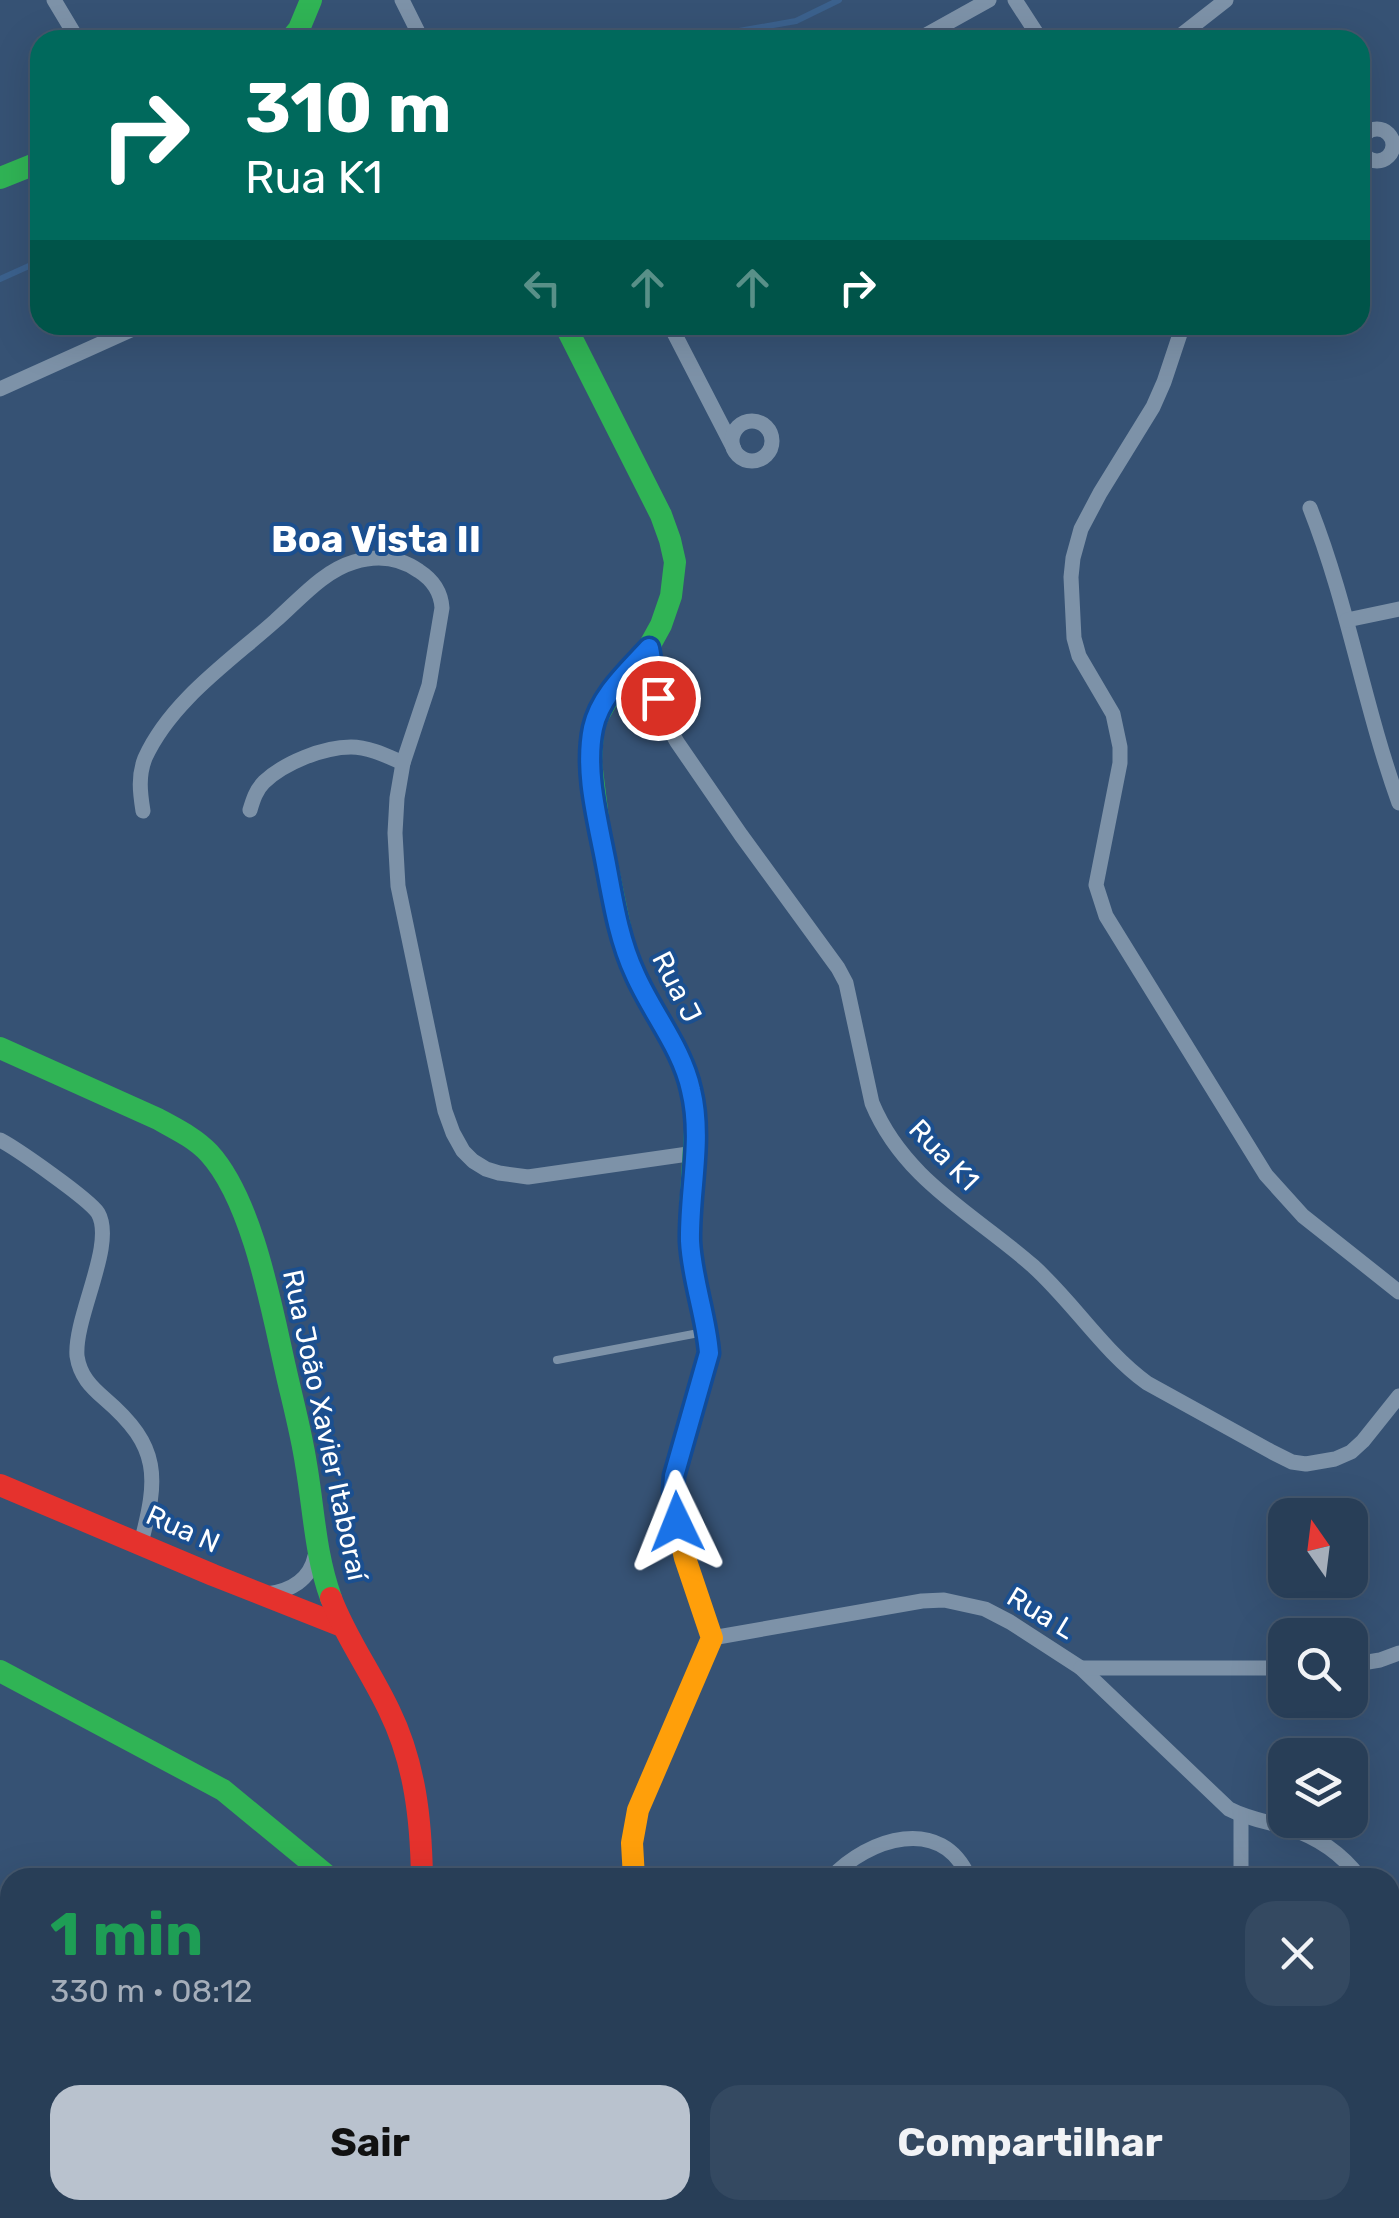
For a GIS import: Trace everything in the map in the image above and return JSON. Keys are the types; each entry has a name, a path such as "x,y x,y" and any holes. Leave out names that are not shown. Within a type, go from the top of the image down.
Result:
{"street":[{"path":"54,0 72,30"},
{"path":"298,30 312,0"},
{"path":"402,0 417,30"},
{"path":"934,30 989,0"},
{"path":"1015,0 1034,30"},
{"path":"1188,30 1226,0"},
{"path":"0,178 30,166"},
{"path":"0,389 120,335"},
{"name":"Rua J","path":"570,335 661,514 674,549 674,591 661,625 649,648 617,683 594,726 593,789 624,948 646,1000 681,1057 696,1114 690,1244 709,1353 673,1490 682,1544 712,1638"},
{"path":"675,335 734,450"},
{"path":"1180,335 1153,407 1100,493 1073,558 1074,638 1078,656 1113,714 1120,747 1098,866 1097,894 1106,916 1266,1175 1303,1216 1399,1292"},
{"path":"1310,508 1399,803"},
{"path":"142,810 140,774 145,759 178,711 202,686 342,566 385,558 406,563 434,583 442,600 429,686 404,762 397,798 398,886 438,1083 453,1133 463,1151 486,1169 528,1177 694,1153"},
{"path":"1346,620 1399,609"},
{"name":"Rua K1","path":"649,648 665,721 741,835 838,968 852,1002 879,1120 904,1156 934,1188 1034,1267 1126,1367 1292,1462 1320,1463 1351,1452 1399,1396"},
{"path":"250,810 262,784 316,754 350,747 404,762"},
{"name":"Rua João Xavier Itaboraí","path":"0,1048 181,1132 200,1145 225,1175 263,1276 303,1444 316,1552 342,1626 380,1689 406,1750 418,1797 420,1868"},
{"path":"0,1140 93,1207 100,1218 101,1246 80,1326 78,1358 88,1384 137,1434 148,1453 153,1495 141,1543"},
{"name":"Rua N","path":"0,1485 254,1593 342,1626"},
{"path":"254,1593 280,1592 298,1584 311,1570 316,1552"},
{"name":"Rua L","path":"712,1638 944,1600 985,1609 1081,1668 1235,1812"},
{"path":"633,1868 631,1848 638,1810 712,1638"},
{"path":"1368,1662 1399,1653"},
{"path":"1081,1668 1268,1668"},
{"path":"0,1671 223,1790 318,1868"},
{"path":"1239,1868 1235,1812 1310,1836 1352,1868"},
{"path":"842,1868 858,1854 909,1839 941,1844 965,1868"}],"lane":[{"path":"557,1360 707,1331"}],"waterway":[{"path":"745,30 796,21 839,0"},
{"path":"0,279 30,266"}],"traffic: fast":[{"path":"298,30 311,0"},
{"path":"0,178 30,166"},
{"path":"570,335 661,515 675,562 671,596 661,625 598,716 591,762 599,826 624,946 643,991 683,1062 696,1113 691,1250 709,1353 674,1476 675,1514"},
{"path":"0,1048 178,1130 204,1148 224,1173 248,1225 266,1284 302,1439 318,1548 331,1598"},
{"path":"0,1671 223,1790 318,1868"}],"traffic: slow":[{"path":"633,1868 632,1843 638,1810 712,1638 675,1514"}],"traffic: jam":[{"path":"0,1485 342,1626"},
{"path":"331,1598 389,1710 405,1750 418,1813 422,1868"}],"district":[{"name":"Boa Vista II","path":"376,539"}],"route":[{"path":"658,698 649,648 617,683 600,711 594,726 591,761 597,816 624,948 646,1000 681,1057 696,1114 690,1244 709,1353 674,1476 677,1522"}]}
